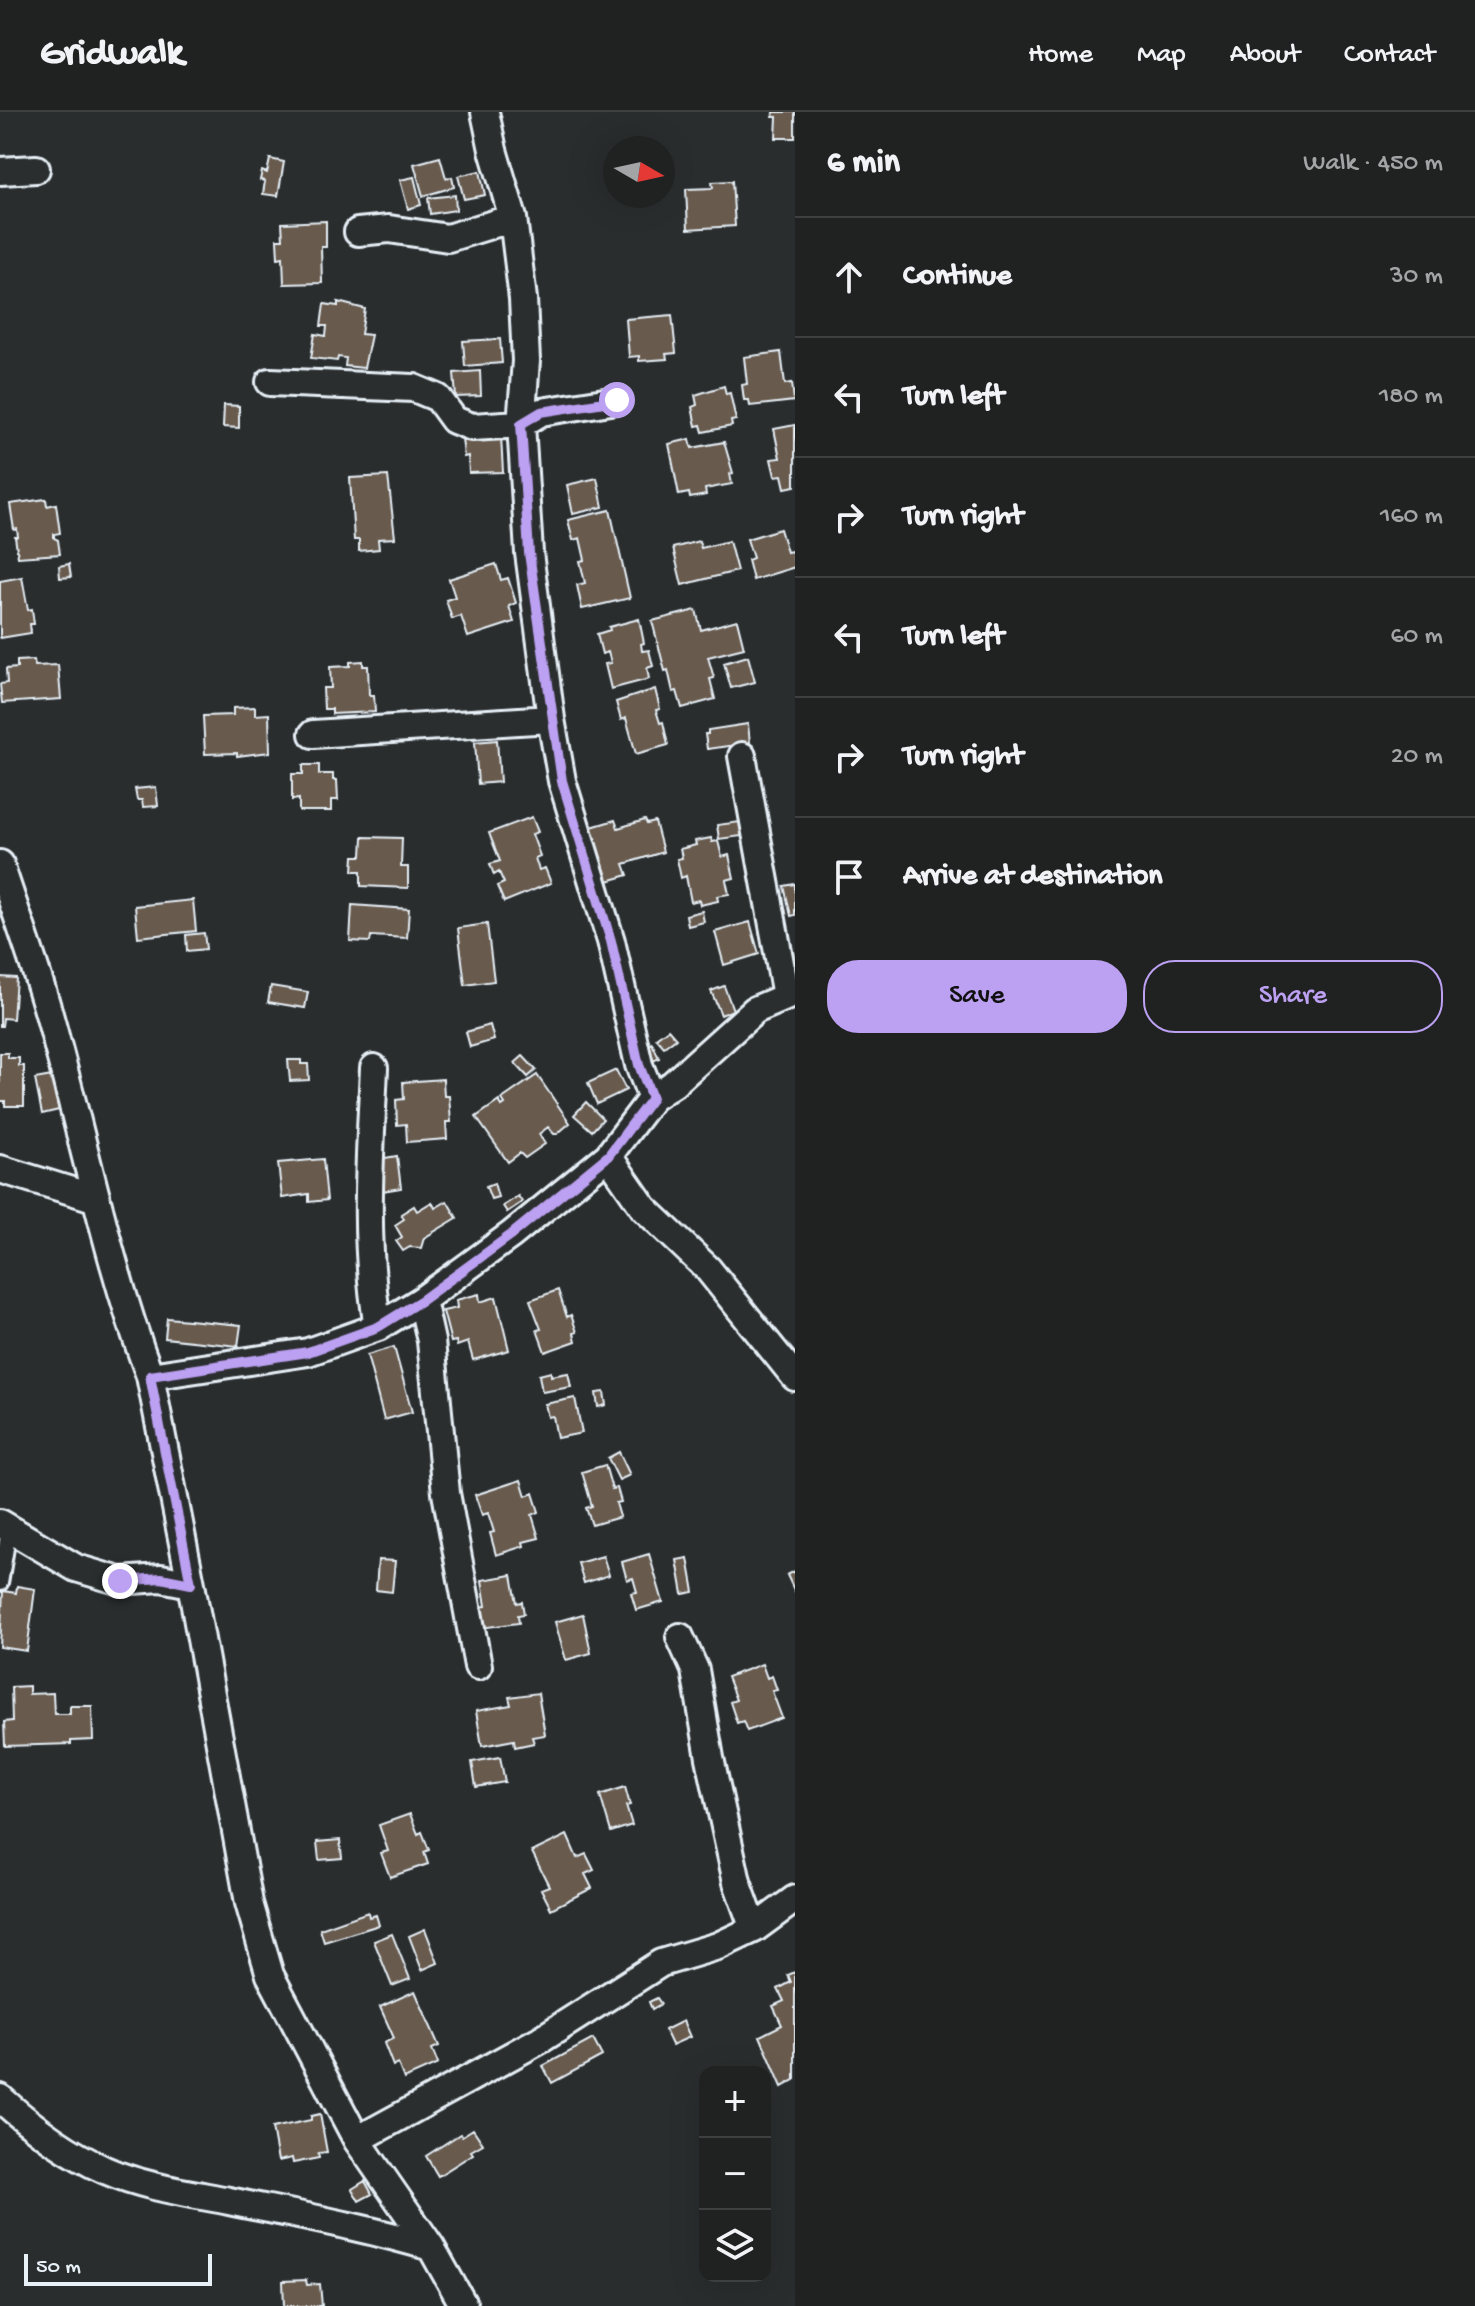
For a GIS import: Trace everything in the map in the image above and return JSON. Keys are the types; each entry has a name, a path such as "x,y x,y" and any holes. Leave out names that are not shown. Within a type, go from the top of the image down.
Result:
{"street":[{"path":"485,112 513,218 523,299 526,361 521,424 529,553 551,719 562,781 611,941 639,1065 652,1098"},
{"path":"0,171 36,169"},
{"path":"358,232 389,229 448,238 513,218"},
{"path":"270,382 414,388 438,398 454,420 472,427 521,424 541,412 617,400"},
{"path":"313,734 551,719"},
{"path":"150,1376 308,1352 378,1327 422,1300 511,1235 608,1156 652,1098 673,1084 755,1010 791,994 742,756"},
{"path":"0,864 49,1013 94,1198 126,1313 150,1376 249,1903 270,1975 357,2140 431,2247 464,2306"},
{"path":"374,1068 368,1196 370,1278 378,1327"},
{"path":"608,1156 644,1208 708,1269 795,1377"},
{"path":"0,1169 94,1198"},
{"path":"422,1300 431,1341 446,1493 478,1666"},
{"path":"4,1527 76,1568 120,1581 161,1578 191,1584"},
{"path":"680,1637 695,1670 737,1882 754,1929"},
{"path":"357,2140 540,2040 661,1963 718,1946 754,1929 795,1899"},
{"path":"0,2098 35,2130 71,2153 118,2175 181,2192 378,2231 431,2247"}],"lane":[{"path":"0,1583 4,1527"}],"building":[{"path":"774,112 795,112 795,138 776,138 777,117 773,117"},
{"path":"440,157 446,178 452,177 454,187 423,196 414,164"},
{"path":"270,159 284,162 278,196 263,194 265,181 260,180 262,171 267,173"},
{"path":"480,171 485,195 464,199 458,176"},
{"path":"414,177 421,205 408,209 400,180"},
{"path":"732,181 735,226 688,229 686,189 713,188 712,182"},
{"path":"455,195 456,210 430,214 428,198"},
{"path":"326,221 326,247 321,247 322,283 284,284 283,257 278,258 277,239 283,239 282,223"},
{"path":"338,302 365,309 361,334 371,335 364,368 345,366 346,358 338,357 337,361 311,358 315,334 326,336 327,326 321,326 324,304 338,306"},
{"path":"672,315 676,353 666,354 667,359 639,361 639,356 629,357 626,319"},
{"path":"500,339 502,363 465,366 463,341"},
{"path":"781,352 785,384 792,383 794,401 750,406 749,400 744,400 742,385 747,384 744,357"},
{"path":"480,371 481,396 456,397 454,373"},
{"path":"724,386 726,394 730,393 736,420 731,421 732,426 703,432 701,425 696,426 692,407 697,405 695,395"},
{"path":"224,405 239,406 239,428 223,427"},
{"path":"795,425 795,486 785,488 782,475 775,476 771,459 780,458 774,429"},
{"path":"501,436 503,472 469,473 462,438"},
{"path":"690,439 692,448 724,442 733,473 730,474 732,484 705,489 706,495 690,498 689,493 679,495 669,444"},
{"path":"388,476 395,538 378,539 379,549 359,551 359,540 354,540 350,478"},
{"path":"597,478 603,507 573,514 567,485"},
{"path":"46,499 47,506 56,504 60,533 54,534 54,538 58,540 60,554 18,557 17,529 14,530 10,504"},
{"path":"610,510 630,598 582,609 577,585 585,583 580,561 585,560 580,538 573,540 568,520"},
{"path":"780,529 787,552 792,551 795,567 753,580 748,560 753,558 747,539"},
{"path":"699,541 701,548 729,541 737,571 682,585 673,548"},
{"path":"69,564 71,577 60,578 59,566"},
{"path":"496,564 501,580 508,578 516,603 509,606 514,622 468,637 461,616 452,619 446,600 455,597 449,579"},
{"path":"22,577 28,610 32,609 34,624 30,624 31,633 0,638 0,581"},
{"path":"696,610 701,630 737,620 744,648 708,657 714,678 710,679 715,699 682,708 677,691 673,692 668,670 665,671 652,621"},
{"path":"639,619 644,643 641,644 642,651 649,650 653,666 647,668 649,679 611,689 605,664 611,663 608,652 602,654 597,634 610,630 609,627"},
{"path":"748,656 755,682 731,688 724,663"},
{"path":"34,660 35,666 58,665 61,699 2,703 0,684 7,683 6,669 17,668 17,661"},
{"path":"363,661 363,666 368,666 369,695 374,695 375,712 332,714 332,709 324,709 323,688 331,688 330,667 350,666 350,662"},
{"path":"655,689 660,709 656,710 660,723 663,722 668,745 636,754 626,718 621,720 616,702"},
{"path":"255,707 255,715 269,714 270,752 237,756 237,753 205,754 203,716 233,715 233,708"},
{"path":"748,724 750,743 707,749 705,734 708,730"},
{"path":"497,740 500,782 478,784 475,742"},
{"path":"303,765 319,765 319,774 333,774 333,780 337,780 338,800 331,800 331,811 299,811 299,799 292,800 292,774 303,774"},
{"path":"156,787 158,806 143,807 142,800 137,800 135,789"},
{"path":"532,817 538,832 532,834 540,856 535,858 539,870 545,868 551,883 504,902 497,886 504,883 499,872 494,875 490,864 500,861 489,833"},
{"path":"615,820 618,828 645,820 647,824 655,822 663,852 624,864 628,875 604,882 588,828"},
{"path":"740,822 742,836 719,839 717,825"},
{"path":"363,837 402,838 401,867 408,867 408,888 361,886 361,871 353,871 354,856 362,856"},
{"path":"711,838 712,842 718,841 722,857 729,855 734,878 726,880 729,894 717,896 718,901 700,905 699,900 691,902 686,876 681,878 677,859 682,858 680,849 696,845 695,841"},
{"path":"795,884 795,915 791,916 784,886"},
{"path":"193,900 196,931 138,937 135,906"},
{"path":"352,905 409,909 407,938 371,936 370,942 350,941"},
{"path":"702,911 704,922 688,926 686,915"},
{"path":"750,922 759,954 724,965 715,932"},
{"path":"487,924 494,981 465,985 458,928"},
{"path":"204,933 206,949 187,951 186,935"},
{"path":"0,977 16,978 13,1019 3,1018 2,1026 0,1026"},
{"path":"271,986 308,992 305,1008 268,1002"},
{"path":"724,986 733,1010 721,1015 711,991"},
{"path":"490,1025 494,1040 470,1047 466,1032"},
{"path":"668,1029 676,1038 664,1047 656,1038"},
{"path":"652,1043 659,1058 647,1064 641,1049"},
{"path":"0,1053 8,1053 8,1058 19,1058 19,1066 24,1066 24,1106 5,1106 5,1101 0,1101"},
{"path":"523,1056 536,1070 528,1077 515,1063"},
{"path":"288,1060 301,1060 301,1064 308,1064 309,1080 290,1081"},
{"path":"616,1070 626,1090 597,1104 588,1083"},
{"path":"537,1075 570,1123 557,1134 548,1127 539,1134 545,1144 525,1158 520,1153 508,1162 476,1117 499,1101 502,1106 505,1104 502,1099"},
{"path":"52,1076 59,1110 42,1114 35,1079"},
{"path":"443,1079 444,1096 449,1096 451,1122 446,1122 447,1139 407,1142 406,1124 397,1125 396,1100 404,1099 403,1082"},
{"path":"586,1102 603,1119 592,1131 574,1115"},
{"path":"397,1156 401,1188 382,1191 379,1159"},
{"path":"323,1159 327,1200 309,1202 309,1194 282,1198 278,1163"},
{"path":"494,1183 498,1197 491,1199 486,1186"},
{"path":"518,1196 522,1202 507,1212 503,1206"},
{"path":"447,1201 457,1218 424,1238 421,1248 410,1247 403,1251 396,1241 402,1237 395,1225 404,1219 401,1214 414,1206 417,1211 432,1202 435,1208"},
{"path":"558,1290 567,1317 571,1315 577,1332 574,1333 576,1341 545,1352 537,1330 541,1329 530,1300"},
{"path":"479,1294 480,1302 496,1297 509,1350 473,1360 468,1342 457,1346 456,1341 451,1342 443,1311 457,1308 456,1300"},
{"path":"167,1318 241,1325 238,1346 165,1338"},
{"path":"394,1347 412,1412 384,1420 367,1355"},
{"path":"551,1372 551,1376 568,1373 571,1387 542,1392 539,1375"},
{"path":"604,1392 606,1405 598,1407 596,1393"},
{"path":"575,1398 582,1433 557,1438 553,1416 548,1417 545,1404"},
{"path":"619,1452 630,1475 619,1480 608,1458"},
{"path":"605,1465 612,1489 617,1488 621,1502 616,1503 620,1517 592,1525 586,1508 592,1506 582,1472"},
{"path":"521,1480 526,1496 533,1493 539,1512 532,1515 539,1538 496,1555 488,1513 482,1515 475,1495"},
{"path":"649,1554 663,1602 636,1610 631,1593 637,1592 633,1578 627,1580 622,1562"},
{"path":"603,1556 609,1575 584,1583 578,1563"},
{"path":"688,1558 694,1592 683,1594 677,1560"},
{"path":"378,1560 395,1561 392,1592 376,1590"},
{"path":"795,1571 795,1592 787,1575"},
{"path":"512,1575 517,1603 522,1602 524,1614 518,1615 519,1623 480,1628 477,1607 486,1606 482,1580"},
{"path":"17,1586 35,1589 27,1651 0,1647 3,1591 16,1593"},
{"path":"583,1614 591,1653 566,1660 555,1622"},
{"path":"762,1664 767,1678 772,1676 777,1690 772,1691 782,1718 747,1731 743,1721 737,1723 730,1702 736,1700 727,1677"},
{"path":"29,1686 29,1694 53,1693 54,1714 70,1714 70,1706 92,1706 93,1740 71,1741 71,1744 5,1746 4,1722 12,1721 11,1687"},
{"path":"538,1693 545,1735 532,1737 534,1743 515,1747 514,1740 482,1746 476,1711 511,1705 509,1697"},
{"path":"500,1757 505,1782 476,1787 472,1762"},
{"path":"625,1787 630,1805 626,1806 632,1825 611,1832 600,1795"},
{"path":"410,1814 429,1850 424,1852 428,1864 390,1877 381,1853 388,1851 379,1825"},
{"path":"567,1835 577,1858 586,1854 594,1870 585,1874 592,1888 551,1909 541,1889 549,1886 532,1852"},
{"path":"340,1840 342,1858 319,1860 317,1842"},
{"path":"368,1912 369,1917 376,1915 379,1925 324,1942 320,1929"},
{"path":"425,1929 438,1963 422,1970 409,1936"},
{"path":"392,1934 410,1979 392,1986 374,1941"},
{"path":"795,1972 795,2080 782,2087 760,2036 782,2025 773,2006 784,2001 778,1989 791,1982 788,1975"},
{"path":"415,1991 439,2046 432,2049 438,2064 404,2079 398,2064 393,2066 384,2043 394,2038 380,2007"},
{"path":"657,1998 661,2004 652,2009 649,2002"},
{"path":"683,2021 690,2037 672,2045 665,2030"},
{"path":"593,2039 602,2056 552,2083 543,2066"},
{"path":"320,2114 327,2152 318,2153 319,2158 293,2163 292,2158 278,2161 272,2128 311,2120 311,2116"},
{"path":"473,2129 483,2144 438,2176 426,2156"},
{"path":"365,2181 372,2194 359,2201 352,2189"},
{"path":"306,2280 307,2285 320,2284 322,2306 284,2306 283,2281"}],"route":[{"path":"120,1581 161,1578 191,1584 150,1376 308,1352 378,1327 422,1300 511,1235 608,1156 652,1098 639,1065 611,941 562,781 529,553 521,424 541,412 617,400"}]}
